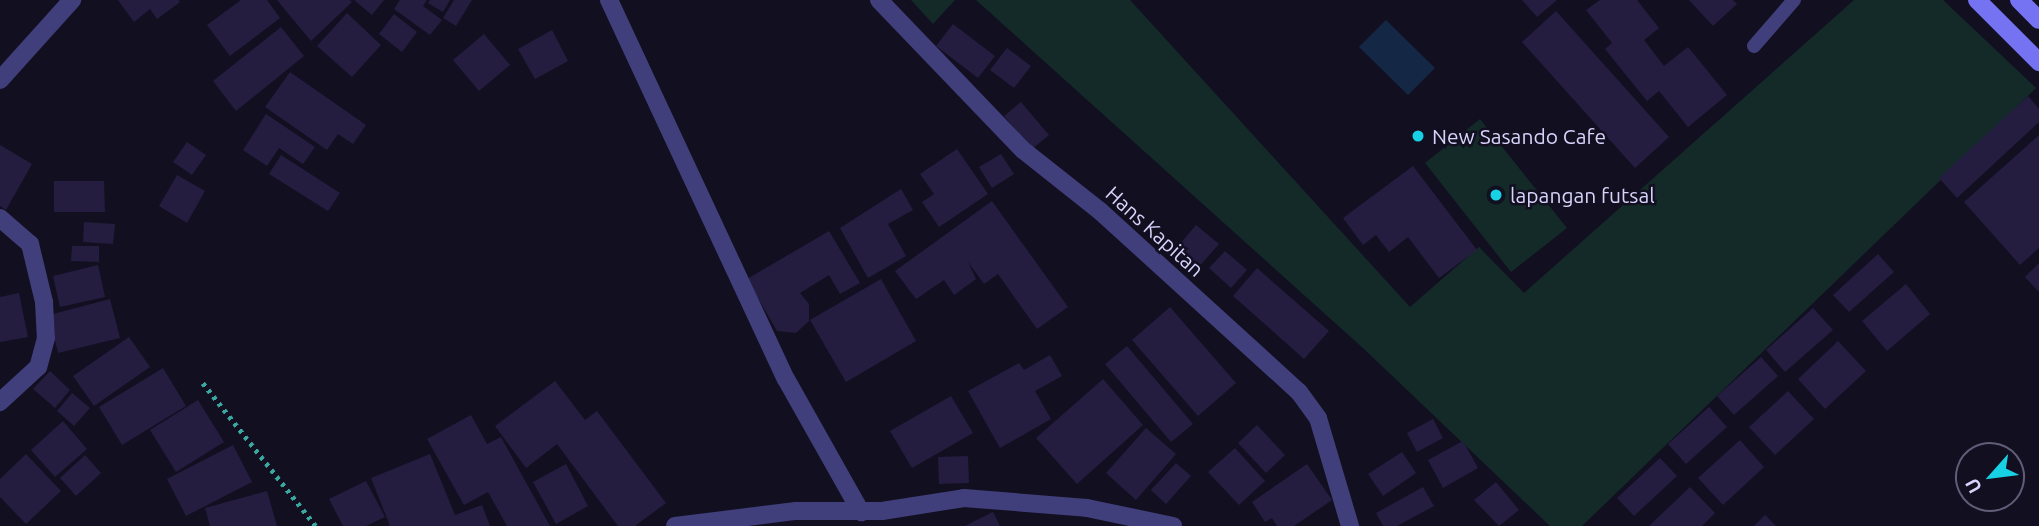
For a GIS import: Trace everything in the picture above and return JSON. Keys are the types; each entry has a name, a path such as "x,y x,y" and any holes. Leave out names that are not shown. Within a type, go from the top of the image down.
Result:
{"main road":[{"path":"1977,0 2039,62"},
{"path":"2019,0 2039,20"}],"street":[{"path":"0,80 72,0"},
{"path":"609,0 786,379 861,512"},
{"name":"Hans Kapitan","path":"879,0 1023,150 1100,211 1299,391 1318,418 1350,526"},
{"path":"0,218 30,244 44,302 46,338 38,367 0,402"},
{"path":"675,526 796,511 861,512 884,519 964,498 1087,508 1172,526"}],"lane":[{"path":"1754,46 1794,0"}],"path":[{"path":"203,383 316,526"}],"green space":[{"path":"911,0 955,0 933,24"},
{"path":"976,0 1130,0 1410,307 1479,247 1524,293 1854,0 1943,0 2036,88 1582,526 1550,526 1364,349"},
{"name":"lapangan futsal","path":"1480,119 1567,228 1511,272 1425,163"}],"water":[{"path":"1386,20 1435,68 1408,95 1359,47"}],"building":[{"path":"118,0 180,2 157,19 150,9 134,22"},
{"path":"241,0 267,0 280,18 230,56 207,25"},
{"path":"277,0 350,0 352,2 311,41"},
{"path":"354,0 384,0 372,15"},
{"path":"400,0 427,0 423,6 442,20 430,35 394,9"},
{"path":"430,0 450,0 443,12 428,3"},
{"path":"454,0 472,0 456,26 443,18"},
{"path":"1522,0 1557,0 1537,17"},
{"path":"1600,0 1637,0 1659,28 1644,40 1664,66 1688,47 1727,95 1688,127 1659,91 1647,101 1605,49 1612,43 1586,10"},
{"path":"1689,0 1733,0 1737,4 1713,26"},
{"path":"1556,11 1669,137 1635,168 1522,42"},
{"path":"347,13 381,45 352,77 317,46"},
{"path":"394,14 417,32 402,52 379,34"},
{"path":"953,24 995,56 978,78 936,46"},
{"path":"281,27 304,56 236,111 213,81"},
{"path":"552,30 568,61 535,79 518,49"},
{"path":"484,34 510,65 479,91 453,60"},
{"path":"1007,48 1031,66 1014,88 990,70"},
{"path":"290,72 366,125 353,144 338,134 327,150 265,107"},
{"path":"2028,96 2039,109 2039,122 1957,198 1939,178"},
{"path":"1021,102 1049,135 1032,149 1004,116"},
{"path":"266,114 315,147 303,164 279,148 267,166 243,150"},
{"path":"2039,135 2039,248 2020,265 1964,202"},
{"path":"187,142 206,155 192,175 173,162"},
{"path":"0,145 32,164 6,210 0,206"},
{"path":"957,149 988,194 939,227 922,202 934,194 920,174"},
{"path":"1001,154 1014,174 992,188 979,167"},
{"path":"281,155 340,193 328,211 269,174"},
{"path":"1413,166 1477,250 1439,278 1408,237 1389,252 1376,235 1363,245 1343,218"},
{"path":"177,175 205,191 187,223 159,206"},
{"path":"54,181 104,181 105,212 54,212"},
{"path":"901,189 913,210 888,224 906,256 868,278 840,228"},
{"path":"992,201 1068,307 1037,329 998,274 984,284 968,262 976,279 954,295 944,280 916,299 895,271"},
{"path":"84,222 115,224 113,244 83,242"},
{"path":"1196,225 1219,244 1196,270 1174,251"},
{"path":"829,231 860,283 840,294 829,275 800,293 809,304 809,321 796,333 777,331 747,279"},
{"path":"72,246 99,246 99,262 71,261"},
{"path":"1225,251 1247,270 1231,288 1209,268"},
{"path":"1878,254 1894,272 1849,312 1833,295"},
{"path":"2039,263 2039,292 2025,277"},
{"path":"98,265 105,297 60,307 53,276"},
{"path":"1257,268 1329,331 1304,359 1233,296"},
{"path":"881,279 916,341 846,382 810,320"},
{"path":"1906,284 1930,314 1887,351 1862,321"},
{"path":"19,293 28,337 0,342 0,297"},
{"path":"110,299 120,338 58,353 49,315"},
{"path":"1170,307 1236,383 1198,416 1132,340"},
{"path":"1813,308 1833,330 1785,372 1766,350"},
{"path":"129,337 150,367 94,406 73,376"},
{"path":"1838,341 1866,371 1825,409 1798,379"},
{"path":"1127,346 1193,424 1171,442 1105,364"},
{"path":"1050,355 1062,376 1035,391 1051,419 1000,448 968,391 1019,363 1024,370"},
{"path":"1761,357 1778,376 1734,415 1717,396"},
{"path":"163,368 186,406 122,445 99,407"},
{"path":"50,371 70,390 55,408 33,389"},
{"path":"1103,379 1143,425 1077,484 1036,438"},
{"path":"555,381 585,420 597,411 666,503 635,526 618,526 557,444 526,468 495,426"},
{"path":"1788,391 1814,419 1775,455 1749,427"},
{"path":"72,393 90,408 74,426 57,411"},
{"path":"951,396 973,433 912,468 890,431"},
{"path":"198,400 224,442 176,472 150,430"},
{"path":"1709,407 1727,427 1686,464 1668,444"},
{"path":"471,415 487,444 501,437 550,526 507,526 488,492 464,505 427,439"},
{"path":"1433,419 1443,438 1417,452 1407,433"},
{"path":"63,421 87,449 55,477 31,450"},
{"path":"1257,425 1285,455 1266,473 1238,443"},
{"path":"1146,428 1176,454 1136,500 1106,473"},
{"path":"1740,440 1764,467 1723,505 1698,478"},
{"path":"1463,441 1478,468 1443,488 1428,460"},
{"path":"233,445 252,482 186,516 167,479"},
{"path":"1235,448 1265,481 1239,505 1208,472"},
{"path":"1402,452 1416,473 1383,496 1368,474"},
{"path":"26,454 61,491 26,524 0,497 0,479"},
{"path":"430,454 455,515 482,505 490,526 390,526 371,478"},
{"path":"85,455 101,473 76,496 60,478"},
{"path":"968,456 969,483 939,484 938,457"},
{"path":"1660,458 1677,476 1634,516 1617,498"},
{"path":"1176,463 1191,476 1166,504 1151,490"},
{"path":"566,464 588,506 556,524 533,482"},
{"path":"1307,464 1332,500 1294,526 1277,526 1272,518 1265,522 1252,502"},
{"path":"366,481 385,517 366,526 343,526 329,499"},
{"path":"1496,482 1519,510 1499,526 1474,500"},
{"path":"1423,487 1434,506 1397,526 1383,526 1376,513"},
{"path":"1690,487 1715,513 1702,526 1649,526"},
{"path":"267,491 277,526 210,526 205,508"},
{"path":"993,512 1000,526 965,526"},
{"path":"1765,515 1776,526 1754,526"}],"place":[{"name":"New Sasando Cafe","path":"1418,136"},
{"name":"lapangan futsal","path":"1496,195"}]}
